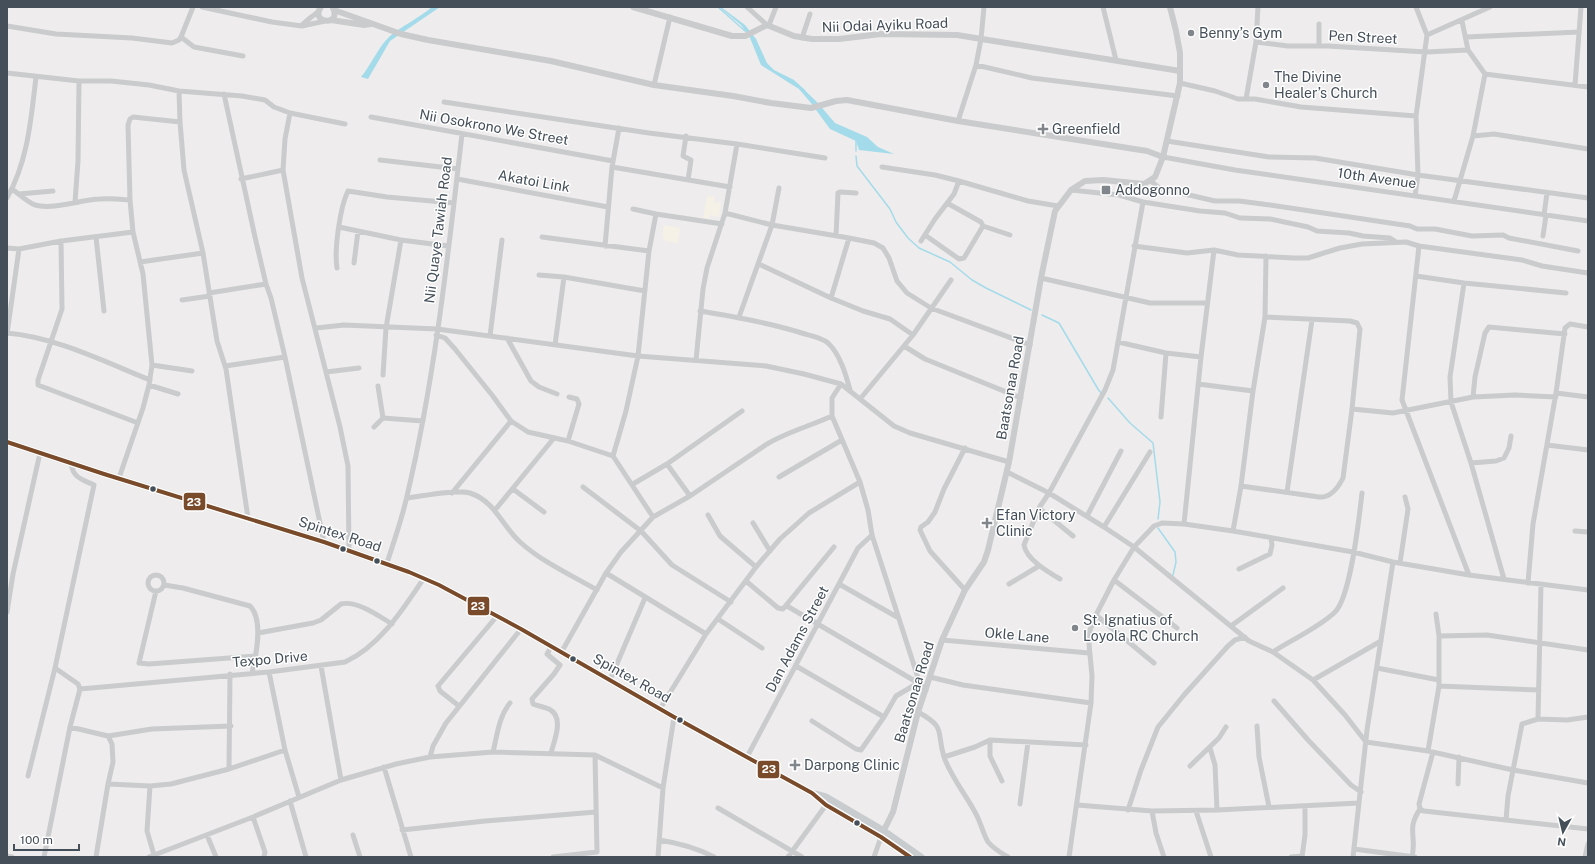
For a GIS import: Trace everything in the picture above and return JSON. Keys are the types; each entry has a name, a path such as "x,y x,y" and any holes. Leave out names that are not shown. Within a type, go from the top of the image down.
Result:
{"main road":[{"name":"Spintex Road","path":"7,442 349,550 424,578 498,616 674,717 812,793 826,805 883,834 910,857"},
{"name":"Spintex Road","path":"812,793 826,797 921,857"}],"street":[{"path":"7,26 56,34 132,38 172,43 179,40 181,37 193,7"},
{"path":"202,7 272,22 302,26 328,21 334,16 333,8 365,20 371,24 401,34 551,61 654,85 733,96 771,104 811,108 836,101 847,100 958,121 1147,151 1163,157"},
{"path":"633,7 646,8 732,36 745,36 768,25 776,7"},
{"path":"747,7 768,25"},
{"path":"958,121 976,65 981,39 984,7"},
{"path":"1104,7 1116,60"},
{"path":"1246,99 1256,42 1258,7"},
{"path":"1415,196 1418,175 1416,116 1426,52 1427,35 1416,7"},
{"path":"1427,35 1462,21 1490,7"},
{"path":"1575,85 1581,7"},
{"path":"1172,8 1176,30 1180,83 1163,157 1157,173 1151,181 1159,188 1215,201 1240,201 1340,214 1410,226 1417,229 1435,229 1472,236 1503,235 1509,238 1578,251"},
{"path":"302,26 320,9"},
{"path":"320,9 320,18 328,21 364,25 371,24"},
{"path":"802,38 810,14"},
{"path":"654,85 670,17"},
{"path":"1454,201 1474,136 1485,74 1468,50 1462,21"},
{"path":"1319,24 1319,46"},
{"name":"Nii Odai Ayiku Road","path":"768,25 794,36 822,40 881,34 957,35 1180,71"},
{"path":"1466,38 1579,32"},
{"path":"181,37 194,47 243,56"},
{"name":"Pen Street","path":"1256,42 1288,46 1319,46 1426,52 1468,50"},
{"path":"976,65 1032,78 1178,96"},
{"path":"7,73 36,77 110,81 149,85 179,91 257,98 269,102 274,107 290,113 345,124"},
{"path":"1485,74 1588,87"},
{"path":"7,198 20,172 28,136 36,77"},
{"path":"75,202 78,161 79,80"},
{"path":"1180,83 1215,91 1238,99 1255,99 1301,106 1416,116"},
{"path":"179,91 184,170 203,253 217,341 225,366 248,518"},
{"path":"224,94 241,179 285,357 324,542"},
{"path":"444,102 649,133 686,136 825,158"},
{"path":"290,113 285,139 283,170 302,278 316,328 348,466 349,550"},
{"path":"119,478 138,424 152,365 146,302 140,262 133,232 130,200 128,125 130,119 133,117 180,122"},
{"name":"Nii Osokrono We Street","path":"371,117 730,187"},
{"path":"605,246 613,164 619,128"},
{"name":"Nii Quaye Tawiah Road","path":"387,563 407,498 423,421 437,332 462,134"},
{"path":"1474,136 1494,134 1588,149"},
{"path":"686,136 683,156 691,160 688,180"},
{"path":"1167,141 1269,157 1315,158 1418,175 1588,198"},
{"path":"696,360 700,311 707,268 725,213 737,144"},
{"name":"10th Avenue","path":"1163,157 1235,170 1588,221"},
{"path":"380,160 458,169"},
{"path":"882,167 935,175 1028,201 1058,206"},
{"path":"241,179 283,170"},
{"name":"Akatoi Link","path":"457,179 608,207"},
{"name":"Baatsonaa Road","path":"883,834 892,812 918,712 942,640 965,590 984,562 988,550 1007,472 1041,278 1052,223 1058,206 1071,190 1085,180 1103,180 1138,184 1144,184 1151,181"},
{"path":"921,241 954,194 959,181"},
{"path":"739,317 772,225 779,188"},
{"path":"12,189 35,205 41,206 60,206 102,198 130,200"},
{"path":"337,268 335,258 339,227 347,193 350,190 386,197 454,203"},
{"path":"1071,190 1119,195 1143,202 1200,211 1225,213 1240,218 1270,219 1308,227 1317,231 1390,238 1397,242"},
{"path":"19,194 53,191"},
{"path":"836,236 838,193 856,194"},
{"path":"1543,236 1547,193"},
{"path":"1060,579 1039,566 1024,545 1039,508 1049,493 1105,390 1113,370 1143,202"},
{"path":"947,203 981,222 983,226 1010,234"},
{"path":"634,209 656,214 722,224"},
{"path":"725,213 772,225 874,243 883,248 889,258 897,281 903,290 931,308 1030,345"},
{"path":"613,456 626,411 638,356 649,251 656,214"},
{"path":"925,235 959,259 962,259 983,226"},
{"path":"339,227 401,240 448,246"},
{"path":"354,263 358,231"},
{"path":"7,248 19,249 60,241 133,232"},
{"path":"96,237 104,311"},
{"path":"542,237 649,251"},
{"path":"831,298 850,238"},
{"path":"383,375 386,328 401,240"},
{"path":"490,336 502,240"},
{"path":"60,241 62,309 38,380 39,387 138,424"},
{"path":"1134,246 1187,252 1214,250 1238,255 1308,258 1340,248 1362,244 1406,242 1419,246 1522,260 1542,266 1588,273"},
{"path":"1419,246 1402,400 1469,575"},
{"path":"19,249 7,334 27,335 52,341 178,394"},
{"path":"1184,524 1198,384 1214,250"},
{"path":"140,262 203,253"},
{"path":"1233,531 1241,486 1253,392 1265,317 1266,256"},
{"path":"759,264 831,298 863,311 890,319 913,335"},
{"path":"539,275 564,277 645,291"},
{"path":"1416,276 1464,283 1566,293"},
{"path":"555,345 564,277"},
{"path":"1041,278 1125,296 1150,303 1207,303"},
{"path":"860,399 913,335 951,280"},
{"path":"1464,283 1450,377 1451,402 1471,463 1504,579"},
{"path":"182,300 266,284"},
{"path":"700,311 739,317 788,328 826,342 832,348 845,372 850,390"},
{"path":"1241,486 1324,497 1338,488 1343,478 1360,329 1357,323 1350,320 1312,320 1265,317"},
{"path":"1287,492 1312,320"},
{"path":"1528,582 1533,524 1548,445 1564,334 1566,326 1570,324 1588,327"},
{"path":"316,328 344,325 490,336 638,356 766,366 841,384 894,426 910,433 966,448 1009,462"},
{"path":"1473,397 1475,377 1485,333 1489,327 1564,334"},
{"path":"437,332 455,349 511,421 528,432 568,441 613,456 653,517"},
{"path":"507,338 531,381 539,387 557,394"},
{"path":"1118,342 1166,353 1201,357"},
{"path":"904,346 925,359 1021,398"},
{"path":"1161,417 1166,353"},
{"path":"225,366 285,357"},
{"path":"152,365 192,371"},
{"path":"326,372 359,368"},
{"path":"841,384 832,398 832,416 860,482 868,510 872,536 897,617 920,684"},
{"path":"1198,384 1253,392"},
{"path":"374,427 382,418 378,386"},
{"path":"1352,409 1393,413 1473,397 1515,395 1588,397"},
{"path":"568,441 579,404 577,399 569,397"},
{"path":"632,484 667,464 742,411"},
{"path":"561,653 606,573 621,552 653,517 690,496 766,444 832,416"},
{"path":"382,418 423,421"},
{"path":"452,493 511,421"},
{"path":"1471,463 1496,461 1504,458 1509,448 1511,436"},
{"path":"495,510 554,438"},
{"path":"779,477 842,440"},
{"path":"1548,445 1588,450"},
{"path":"965,590 930,551 920,530 935,512 944,489 966,448"},
{"path":"1087,516 1121,452"},
{"path":"1104,527 1150,452"},
{"path":"7,612 13,574 40,453"},
{"path":"28,776 55,668 94,485 74,475 71,463"},
{"path":"667,464 690,496"},
{"path":"1007,472 1049,493 1134,547 1256,646 1272,652 1313,680 1345,715 1366,742 1459,757 1513,770 1588,783"},
{"path":"660,709 706,634 756,567 780,539 804,517 860,482"},
{"path":"583,487 641,531 672,565 731,602"},
{"path":"513,489 544,512"},
{"path":"407,498 462,492 472,494 495,510 519,541 535,554 597,590"},
{"path":"1272,652 1330,616 1339,607 1345,591 1353,552 1362,493"},
{"path":"1400,563 1408,509 1405,497"},
{"path":"1039,508 1073,536"},
{"path":"708,515 720,536 756,567"},
{"path":"753,523 770,551"},
{"path":"1069,857 1091,704 1092,676 1088,638 1096,615 1114,580 1134,547 1151,529 1158,524 1184,524 1233,531 1353,552 1393,562 1469,575 1588,590"},
{"path":"1575,531 1588,532"},
{"name":"Dan Adams Street","path":"747,757 858,548 872,536"},
{"path":"1239,569 1270,554 1271,538"},
{"path":"746,581 778,608 783,608 787,606 834,547"},
{"path":"1353,857 1367,730 1393,562"},
{"path":"1009,584 1039,566"},
{"path":"606,573 706,634"},
{"path":"158,576 161,578 164,585 162,589 156,591 152,590 148,586 149,580 152,577 158,576"},
{"name":"Texpo Drive","path":"80,689 230,674 269,672 346,662 353,659 392,624 424,578"},
{"path":"1114,580 1177,628"},
{"path":"839,584 897,617"},
{"path":"1538,719 1541,584"},
{"path":"164,585 183,588 250,606 254,610 258,633 256,656 252,673"},
{"path":"1231,626 1284,588"},
{"path":"156,591 139,663 149,664 256,656"},
{"path":"610,680 645,598"},
{"path":"258,633 313,623 321,620 341,604 345,603 357,605 392,624"},
{"path":"787,606 920,684 926,690"},
{"path":"1412,857 1414,844 1412,823 1420,809 1419,804 1430,752 1439,686 1439,636 1436,614"},
{"path":"1096,615 1154,663"},
{"path":"459,706 440,692 438,686 498,616"},
{"path":"718,619 762,648"},
{"path":"430,757 433,746 439,734 459,706 521,629"},
{"path":"1439,636 1487,635 1588,650"},
{"path":"1128,810 1141,770 1158,728 1184,695 1228,646 1235,640 1245,637"},
{"name":"Okle Lane","path":"942,640 1090,653"},
{"path":"1313,680 1381,641"},
{"path":"550,754 558,725 555,715 550,709 534,704 532,699 560,665 547,654 551,647"},
{"path":"321,666 341,780"},
{"path":"796,666 884,716"},
{"path":"44,857 70,727 80,689 78,684 55,668"},
{"path":"1377,668 1439,680"},
{"path":"269,672 285,750 298,797"},
{"path":"229,769 231,726 230,674"},
{"path":"930,678 963,685 1091,704"},
{"path":"812,721 859,750 864,747 899,693 920,684"},
{"path":"1439,686 1539,690"},
{"path":"1274,701 1351,785 1361,792"},
{"path":"493,752 501,720 510,703"},
{"path":"918,712 931,719 938,727 944,757 976,814 986,837 990,843 1008,857"},
{"path":"658,857 663,788 674,717"},
{"path":"1506,820 1508,796 1520,727 1525,722 1538,719 1567,720 1588,717"},
{"path":"70,727 108,736 152,729 231,726"},
{"path":"1257,726 1259,757 1269,807"},
{"path":"1190,766 1210,748 1226,727"},
{"path":"96,857 113,762 112,744 108,736"},
{"path":"944,757 975,747 990,740 1086,745"},
{"path":"990,740 990,756 1002,780"},
{"path":"1020,804 1028,742"},
{"path":"1210,748 1215,765 1217,810"},
{"path":"108,784 150,786 172,784 229,769 285,750"},
{"path":"150,786 147,831 152,856 253,817 341,780 384,767 430,757 493,752 595,756 663,788"},
{"path":"553,857 597,852 595,756"},
{"path":"1458,784 1459,757"},
{"path":"384,767 411,857"},
{"path":"290,801 306,857"},
{"path":"1077,805 1128,810 1196,811 1269,807 1305,807 1359,803"},
{"path":"788,857 826,805"},
{"path":"1291,857 1302,857 1305,835 1305,807"},
{"path":"718,808 802,857"},
{"path":"1420,809 1424,811 1588,829"},
{"path":"1152,811 1156,833 1164,857"},
{"path":"1196,811 1211,857"},
{"path":"402,830 485,821 596,812"},
{"path":"253,817 265,852 264,857"},
{"path":"874,857 883,834"},
{"path":"207,835 216,857"},
{"path":"353,835 360,857"},
{"path":"659,840 676,842 714,857"},
{"path":"1585,857 1588,844"},
{"path":"1354,850 1415,857"},
{"path":"7,856 12,857"}],"shaded area":[{"path":"707,196 715,197 714,202 721,203 719,217 710,215 709,219 703,218"},
{"path":"664,225 680,228 678,243 663,240 664,236 662,236"}],"water":[{"path":"432,7 440,7 390,41 368,79 361,77 382,45 390,36"},
{"path":"719,7 745,25 756,39 767,63 774,70 794,80 817,102 835,123 867,137 878,147 894,154 859,150 856,141 830,129 799,89 761,65 750,38 741,25"}],"waterway":[{"path":"718,7 745,31"},
{"path":"796,83 805,91"},
{"path":"856,141 856,151"},
{"path":"856,156 857,166 890,209 896,222 908,238 919,248 950,262 972,280 1031,310"},
{"path":"1042,315 1059,323 1101,393"},
{"path":"1108,398 1130,423 1153,443 1160,502 1158,519"},
{"path":"1158,528 1175,552 1176,562 1173,575"}],"transit line":[{"name":"23","path":"7,442 104,474 324,542 409,572 439,585 521,629 674,717 812,793 826,805 881,837 910,857"}],"place":[{"name":"Benny’s Gym","path":"1191,33"},
{"name":"The Divine Healer’s Church","path":"1266,85"},
{"name":"Greenfield","path":"1043,129"},
{"name":"Addogonno","path":"1106,190"},
{"name":"Efan Victory Clinic","path":"987,523"},
{"name":"St. Ignatius of Loyola RC Church","path":"1075,628"},
{"name":"Darpong Clinic","path":"795,765"}]}
